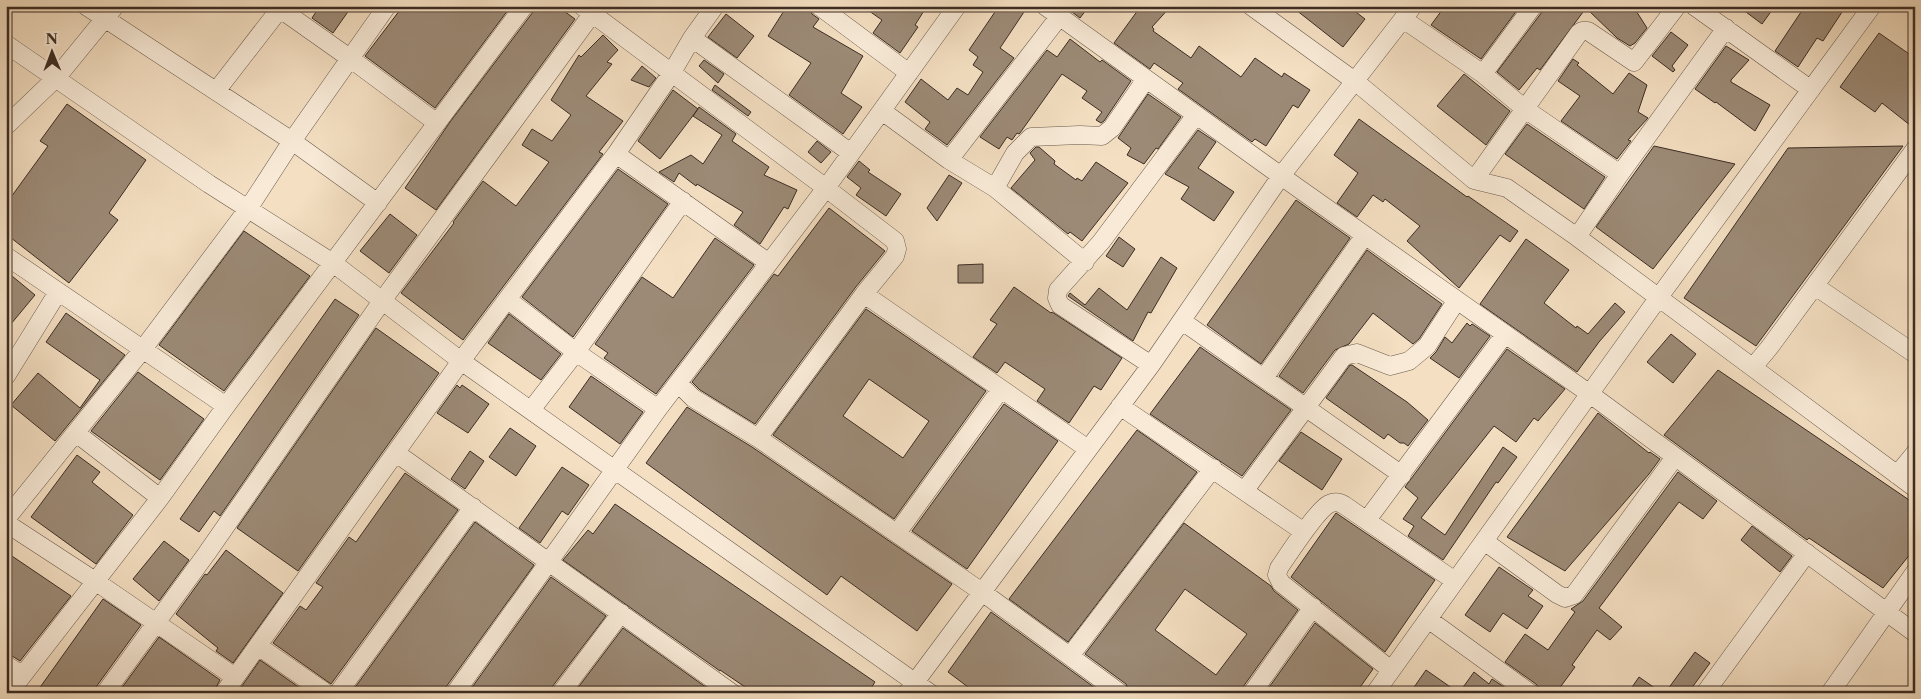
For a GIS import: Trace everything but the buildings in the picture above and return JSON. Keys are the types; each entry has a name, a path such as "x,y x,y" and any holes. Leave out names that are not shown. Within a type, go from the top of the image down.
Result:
{"street":[{"path":"86,6 110,13 378,202"},
{"path":"235,677 6,521 143,350 248,209 292,140 387,6"},
{"path":"9,693 160,498 226,406 524,6"},
{"path":"224,693 462,361 616,154 715,6"},
{"path":"819,6 839,12 909,73"},
{"path":"454,693 658,409 826,188 957,6"},
{"path":"1045,6 1281,176 1590,394 1915,633"},
{"path":"1483,74 1534,6"},
{"path":"1474,180 1579,33 1588,31 1634,62 1677,6"},
{"path":"1694,6 1810,89"},
{"path":"1375,693 1659,297 1872,6"},
{"path":"217,90 279,7 437,123"},
{"path":"1262,9 1356,82 1474,180 1507,188 1577,236 1915,488"},
{"path":"105,693 207,553 587,10 895,241 897,249 895,256 864,294 758,438"},
{"path":"6,126 56,77 110,13"},
{"path":"911,687 1182,321 1281,176 1408,13 1525,110 1620,174"},
{"path":"949,160 1059,17"},
{"path":"1577,236 1726,28"},
{"path":"692,38 851,153"},
{"path":"6,44 209,184 333,263 462,361 911,687 930,693"},
{"path":"995,188 1015,152 1031,137 1102,136 1112,128 1146,79"},
{"path":"882,111 949,160 995,188 1085,262"},
{"path":"1150,365 1060,305 1057,298 1058,290 1085,262 1196,115"},
{"path":"1753,367 1914,153"},
{"path":"616,154 769,263"},
{"path":"531,410 576,352 683,201"},
{"path":"1264,378 1366,236"},
{"path":"6,256 226,406"},
{"path":"1815,286 1915,354"},
{"path":"6,376 58,292"},
{"path":"864,294 1088,449"},
{"path":"508,300 576,352 658,409"},
{"path":"1245,490 1344,356 1357,353 1390,366 1409,361 1427,346 1457,300"},
{"path":"1182,321 1402,475"},
{"path":"1367,520 1505,334"},
{"path":"678,383 693,398 758,438 897,533 982,592 1120,693"},
{"path":"897,533 1001,389"},
{"path":"1120,406 1304,532"},
{"path":"76,433 160,498"},
{"path":"396,452 732,693"},
{"path":"1897,475 1915,453"},
{"path":"1484,541 1557,594 1565,598 1574,595 1674,457"},
{"path":"1070,656 1213,468"},
{"path":"1391,670 1281,583 1277,575 1279,568 1304,532 1328,504 1336,501 1344,504 1455,581"},
{"path":"338,693 473,507"},
{"path":"1705,693 1806,554"},
{"path":"1830,693 1915,572"},
{"path":"1252,693 1313,607"},
{"path":"561,693 621,613"},
{"path":"1428,619 1511,687 1530,693"},
{"path":"258,646 326,693"},
{"path":"6,665 22,676"}]}
